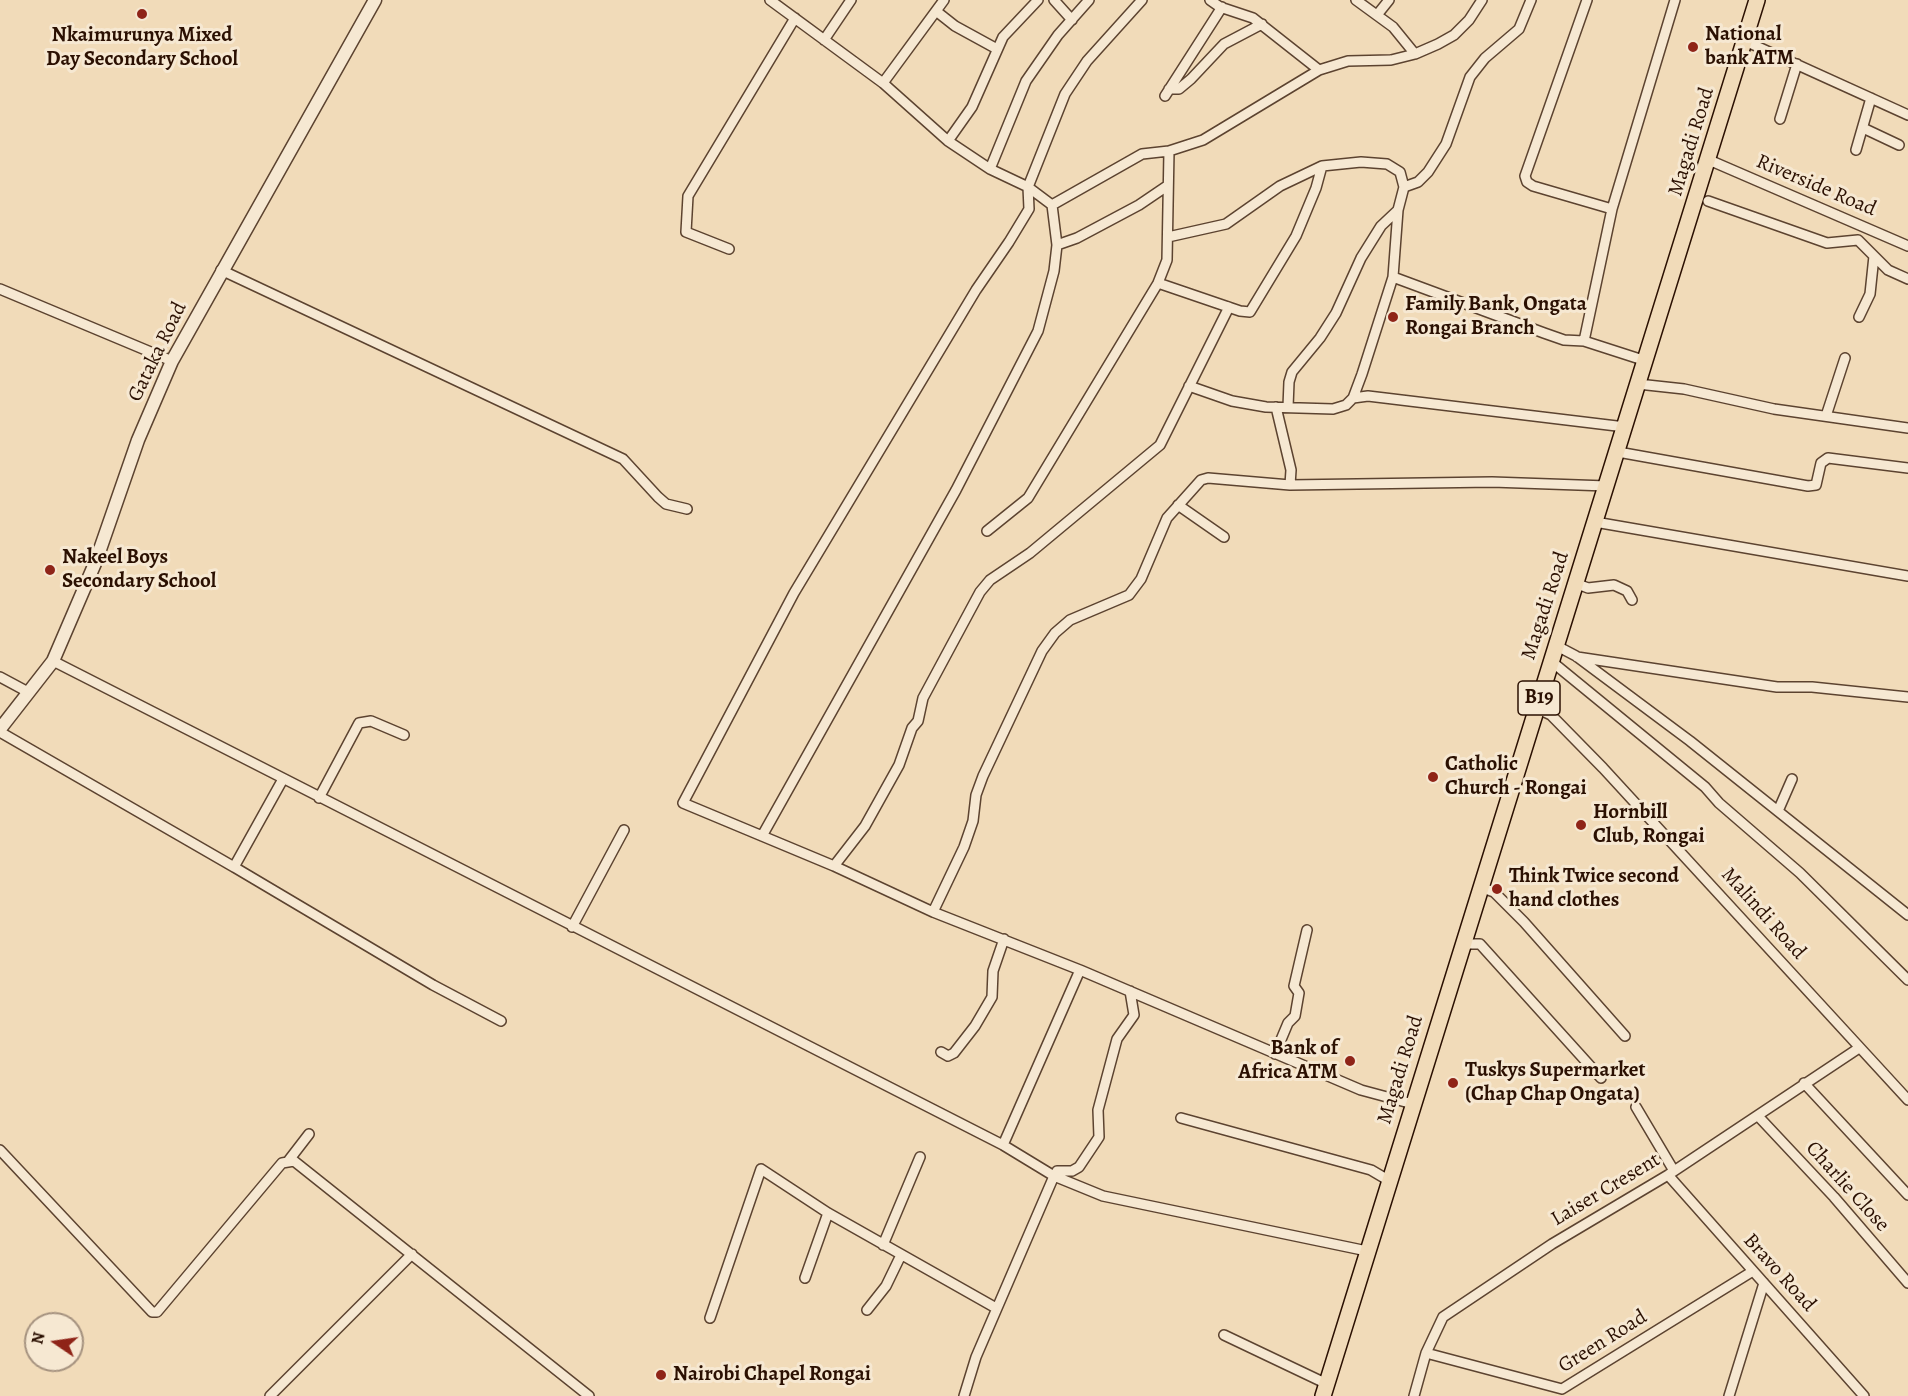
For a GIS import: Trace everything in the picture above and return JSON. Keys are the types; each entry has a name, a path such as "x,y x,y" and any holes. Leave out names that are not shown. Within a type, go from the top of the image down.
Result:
{"highway":[{"name":"Magadi Road","path":"1325,1390 1479,886 1618,452 1757,0"}],"street":[{"name":"Gataka Road","path":"0,730 53,661 96,561 138,440 172,361 221,270 375,0"},
{"path":"762,836 957,490 1038,332 1054,272 1057,245 1052,205 1028,187 990,169 948,141 883,83 770,0"},
{"path":"784,10 790,0"},
{"path":"824,40 851,0"},
{"path":"883,83 944,0"},
{"path":"948,141 972,107 997,50 1018,19 1038,0"},
{"path":"1054,0 1072,20"},
{"path":"990,169 1026,81 1089,0"},
{"path":"1142,0 1076,76 1065,94 1028,187 1029,209 1010,242 976,290 794,593 683,803 834,866 933,912 1080,970 1361,1090 1413,1104"},
{"path":"1210,0 1222,7 1254,18 1319,70"},
{"path":"1356,0 1393,27 1415,54"},
{"path":"1377,15 1389,0"},
{"path":"1052,205 1142,154 1169,151 1203,140 1230,126 1319,70 1348,61 1391,60 1415,54 1454,35 1469,20 1482,0"},
{"path":"1404,187 1418,182 1428,172 1446,144 1470,77 1485,58 1519,29 1531,0"},
{"path":"1587,0 1525,176 1527,182 1533,186 1612,209"},
{"path":"1584,340 1612,209 1675,0"},
{"path":"1222,7 1167,92 1179,89 1191,79 1224,44 1262,24"},
{"path":"936,11 955,26 997,50"},
{"path":"729,249 686,232 688,196 795,18"},
{"path":"1745,41 1908,115"},
{"path":"1780,119 1797,64"},
{"path":"1856,150 1871,98"},
{"path":"1863,128 1899,145"},
{"path":"987,531 1028,498 1158,284 1167,260 1169,151"},
{"name":"Riverside Road","path":"1709,160 1908,246"},
{"path":"1168,237 1226,224 1281,186 1322,166 1361,162 1387,164 1400,172 1404,187 1398,210 1393,276 1353,398"},
{"path":"1158,284 1250,312 1296,236 1316,188 1322,166"},
{"path":"1057,245 1077,238 1139,205 1167,186"},
{"path":"1708,201 1827,243 1858,240 1887,270 1908,279"},
{"path":"1288,407 1289,381 1292,372 1320,338 1336,313 1362,258 1381,226 1398,210"},
{"path":"1859,317 1870,294 1874,256"},
{"path":"221,270 623,459 666,504 687,509"},
{"path":"1393,276 1564,340 1584,340 1646,361"},
{"path":"0,290 172,361"},
{"path":"834,866 865,826 899,765 912,728 918,720 923,698 980,592 990,579 1030,553 1160,445 1228,307"},
{"path":"1826,416 1845,358"},
{"path":"1638,384 1684,389 1774,409 1908,428"},
{"path":"1190,386 1232,401 1276,407 1337,408 1353,398 1368,396 1625,427"},
{"path":"1276,407 1291,470 1290,485"},
{"path":"1618,452 1808,486 1816,485 1821,463 1828,458 1908,468"},
{"path":"933,912 964,847 973,821 976,795 983,776 1042,651 1055,633 1070,620 1129,596 1141,579 1167,519 1191,489 1208,478 1290,485 1492,482 1607,486"},
{"path":"1178,505 1224,537"},
{"path":"1595,522 1908,576"},
{"path":"1575,584 1588,588 1614,585 1627,591 1632,600"},
{"path":"1557,646 1576,656 1690,741 1908,915"},
{"path":"1576,656 1777,687 1812,687 1908,697"},
{"path":"53,661 1103,1196 1367,1251"},
{"path":"1551,661 1705,787 1719,803 1800,873 1908,980"},
{"path":"0,677 28,692"},
{"name":"Malindi Road","path":"1536,708 1551,715 1611,776 1908,1100"},
{"path":"319,798 359,723 371,721 404,735"},
{"path":"0,730 433,985 501,1021"},
{"path":"234,867 283,779"},
{"path":"1778,811 1792,779"},
{"path":"572,927 624,830"},
{"path":"1479,886 1494,892 1517,915 1625,1036"},
{"path":"1275,1054 1288,1023 1295,1016 1299,993 1294,986 1307,930"},
{"path":"941,1052 948,1056 954,1053 975,1026 992,997 993,971 1004,939"},
{"path":"1462,944 1480,944 1601,1078"},
{"path":"1003,1145 1080,970"},
{"path":"1056,1173 1072,1171 1079,1167 1099,1137 1098,1110 1117,1040 1134,1015 1130,991"},
{"name":"Laiser Cresent","path":"1414,1396 1426,1353 1443,1317 1552,1244 1671,1173 1858,1048"},
{"path":"1804,1083 1908,1195"},
{"name":"Bravo Road","path":"1636,1107 1671,1173 1753,1271 1864,1396"},
{"name":"Charlie Close","path":"1758,1116 1834,1197 1908,1283"},
{"path":"1181,1118 1371,1170 1389,1180"},
{"path":"0,1150 152,1312 157,1312 309,1134"},
{"path":"883,1245 920,1158"},
{"path":"289,1160 294,1161 589,1396"},
{"path":"710,1318 759,1171 764,1169 828,1213 996,1308"},
{"path":"964,1396 976,1357 996,1308 1056,1173"},
{"path":"805,1278 828,1213"},
{"path":"270,1396 412,1254"},
{"path":"867,1310 886,1286 901,1255"},
{"name":"Green Road","path":"1426,1353 1562,1389 1753,1271"},
{"path":"1729,1396 1764,1283"},
{"path":"1224,1335 1325,1390"}],"place":[{"name":"Nkaimurunya Mixed Day Secondary School","path":"142,14"},
{"name":"National bank ATM","path":"1693,47"},
{"name":"Family Bank, Ongata Rongai Branch","path":"1393,317"},
{"name":"Nakeel Boys Secondary School","path":"50,570"},
{"name":"Catholic Church - Rongai","path":"1433,777"},
{"name":"Hornbill Club, Rongai","path":"1581,825"},
{"name":"Think Twice second hand clothes","path":"1497,889"},
{"name":"Bank of Africa ATM","path":"1350,1061"},
{"name":"Tuskys Supermarket (Chap Chap Ongata)","path":"1453,1083"},
{"name":"Nairobi Chapel Rongai","path":"661,1375"}]}
